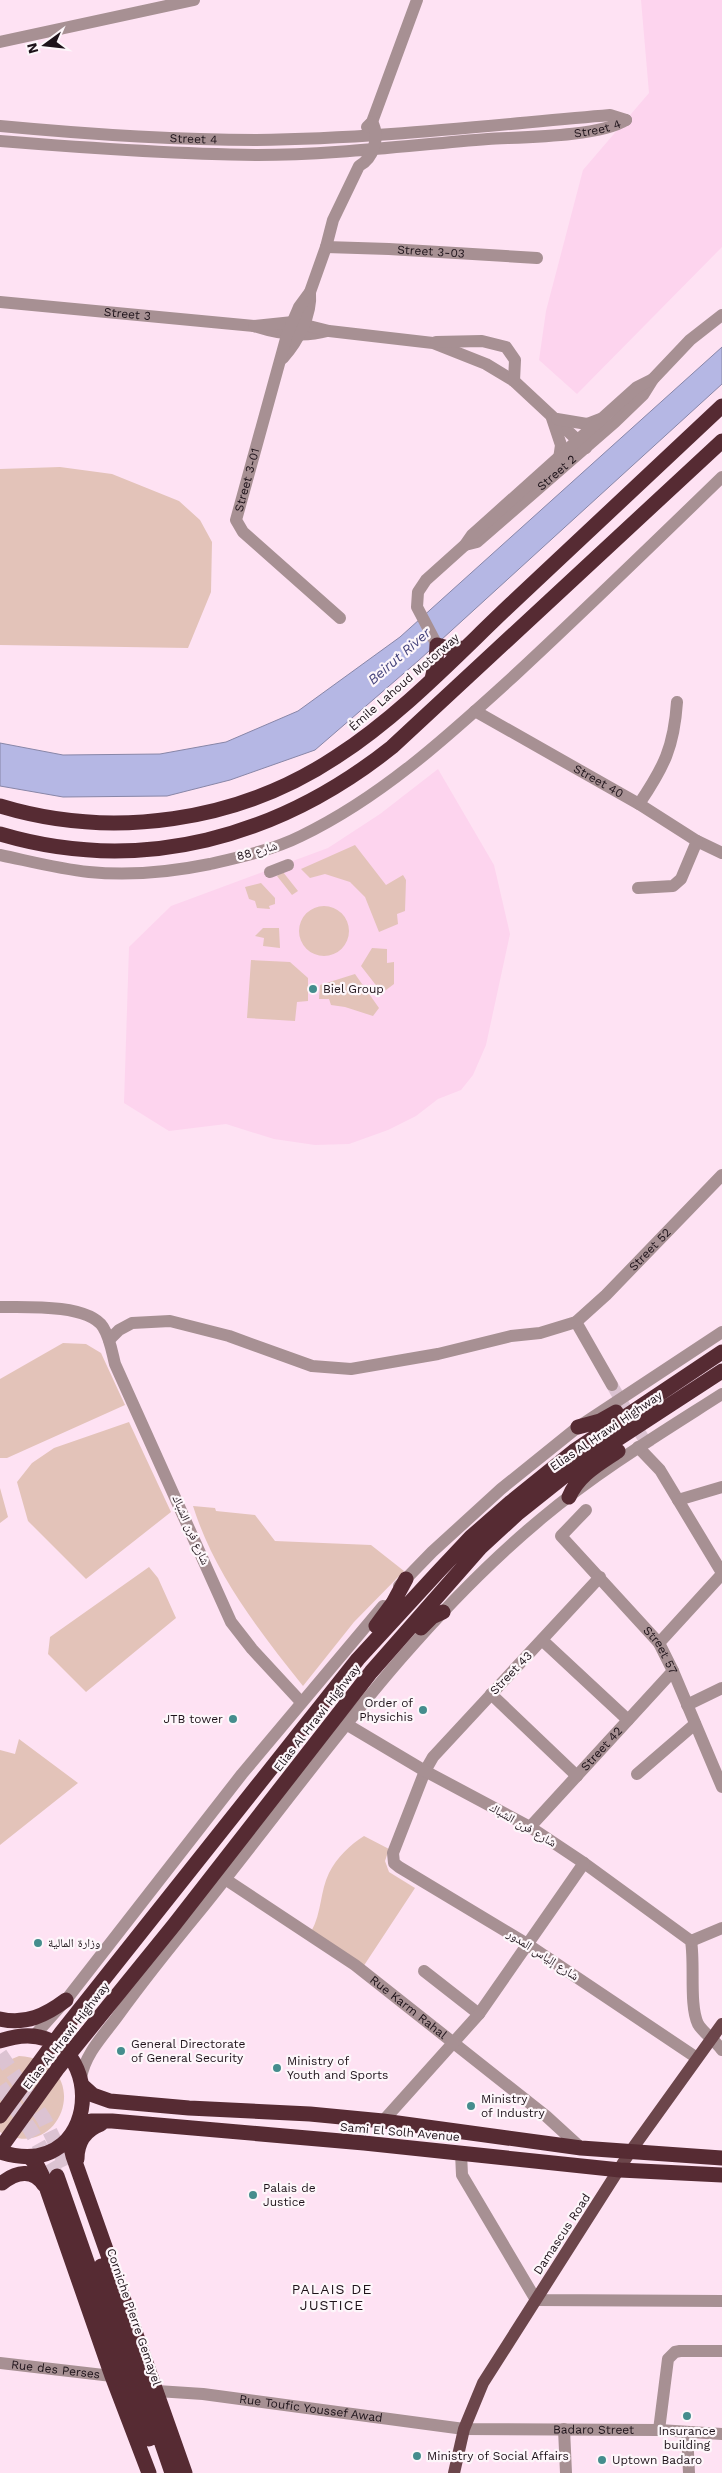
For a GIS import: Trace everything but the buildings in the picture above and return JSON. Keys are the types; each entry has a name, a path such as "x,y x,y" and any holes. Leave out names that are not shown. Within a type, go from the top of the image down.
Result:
{"highway":[{"name":"Émile Lahoud Motorway","path":"0,806 52,818 127,823 186,817 258,797 320,768 380,725 432,679 722,406"},
{"path":"0,834 74,849 126,850 161,848 239,832 313,801 349,779 392,747 722,441"},
{"path":"432,679 437,645 450,648 465,648"},
{"name":"Elias Al Hrawi Highway","path":"0,2116 61,2033 160,1911 358,1659 437,1572 511,1502 574,1451 722,1352"},
{"name":"Elias Al Hrawi Highway","path":"0,2150 58,2068 174,1925 371,1672 480,1548 517,1514 581,1464 722,1371"},
{"path":"578,1427 600,1421 649,1391 678,1380"},
{"path":"569,1496 576,1482 651,1426 667,1407"},
{"path":"358,1659 367,1640 393,1603 406,1579"},
{"path":"371,1672 383,1664 432,1617 443,1612"},
{"path":"0,2020 17,2022 31,2020 50,2011 66,2000"},
{"path":"4,2037 34,2036 50,2041 63,2050 74,2063 82,2082 84,2100 74,2130 68,2174 157,2391 184,2473"},
{"name":"Sami El Solh Avenue","path":"82,2082 93,2095 110,2101 188,2108 310,2114 383,2121 581,2148 722,2158"},
{"name":"Sami El Solh Avenue","path":"74,2130 90,2121 112,2121 461,2153 620,2170 722,2175"},
{"path":"68,2174 80,2141 90,2129 112,2121"},
{"path":"1,2180 27,2157 52,2150 74,2130"},
{"path":"0,2150 27,2157 40,2170 112,2376 149,2473"},
{"path":"46,2189 49,2173 55,2168 72,2167 68,2174"},
{"path":"1,2180 15,2174 24,2173 38,2177 46,2189"},
{"name":"Corniche Pierre Gemayel","path":"68,2174 161,2473"},
{"name":"Corniche Pierre Gemayel","path":"68,2174 172,2473"}],"main road":[{"name":"Damascus Road","path":"454,2473 464,2428 483,2383 630,2152 697,2058 714,2038 722,2024"}],"street":[{"path":"0,42 194,0"},
{"path":"359,166 356,159 360,136 372,122 417,0"},
{"name":"Street 4","path":"0,126 171,138 256,140 377,135 610,115 626,120 615,127 558,134 373,150 259,155 169,152 0,141"},
{"path":"293,335 298,322 299,306 310,292 326,247 333,220 359,166 366,162 373,150 377,135 372,122"},
{"path":"48,145 50,131"},
{"path":"169,152 171,138"},
{"path":"256,140 259,155"},
{"name":"Street 3-03","path":"326,247 537,258"},
{"name":"Street 3","path":"0,302 254,326"},
{"path":"433,343 478,360 514,381 583,444 643,394 653,379 690,340 722,315"},
{"path":"254,326 298,322 329,331 433,343 486,342 506,347 513,355 514,381"},
{"path":"254,326 293,335 329,331"},
{"name":"Street 3-01","path":"293,335 282,359 238,514 237,524 243,532 340,618"},
{"path":"478,360 486,342"},
{"name":"Street 2","path":"465,546 478,542 583,444 607,416 637,387 653,379"},
{"path":"552,417 587,424 607,416"},
{"path":"552,417 561,445 559,459"},
{"name":"Street 2","path":"437,645 419,614 416,599 421,585 465,546 472,535 559,459 583,444"},
{"name":"شارع 88","path":"0,855 89,872 132,874 186,869 282,844 301,836 371,796 408,770 605,591 722,477"},
{"path":"639,804 666,759 675,732 677,702"},
{"name":"Street 40","path":"475,711 639,804 697,841 722,853"},
{"path":"638,888 673,886 681,879 697,841"},
{"path":"270,872 288,865"},
{"name":"Street 52","path":"576,1322 606,1295 722,1176"},
{"path":"0,1307 44,1308 82,1313 102,1326 108,1340 119,1330 132,1323 170,1321 229,1336 312,1366 351,1369 438,1354 511,1336 540,1334 576,1322 612,1385"},
{"name":"Elias Al Hrawi Highway","path":"34,2036 66,2000 302,1702 406,1579 500,1489 578,1427 722,1332"},
{"name":"شارع فرن الشباك","path":"108,1340 115,1364 231,1622 252,1649 302,1702"},
{"path":"82,2082 83,2068 90,2055 151,1970 346,1724 467,1586 541,1518 569,1496 644,1448 722,1394"},
{"path":"644,1448 660,1470 722,1573 659,1643"},
{"path":"678,1500 722,1487"},
{"name":"Street 57","path":"586,1510 561,1536 659,1643 674,1671 722,1786"},
{"name":"Street 43","path":"393,1853 425,1771 444,1744 600,1577"},
{"path":"542,1640 628,1720"},
{"name":"Street 42","path":"530,1827 674,1671"},
{"path":"687,1705 722,1688"},
{"path":"491,1694 577,1776"},
{"name":"شارع فرن الشباك","path":"346,1724 425,1771 530,1827 584,1863 692,1941"},
{"path":"637,1774 695,1724"},
{"name":"شارع إلياس المدور","path":"393,1853 393,1860 399,1867 527,1944 697,2058"},
{"path":"383,2121 479,2014 584,1863"},
{"name":"Rue Karm Rahal","path":"225,1879 355,1965 546,2116 581,2148"},
{"path":"722,1928 692,1941 695,2016 700,2026 714,2038 722,2050"},
{"path":"424,1971 479,2014"},
{"path":"53,2015 55,2030 63,2043 70,2050 90,2055"},
{"path":"461,2153 462,2175 536,2300 722,2301"},
{"path":"659,2430 668,2359 675,2352 680,2351 722,2351"},
{"name":"Rue des Perses","path":"0,2363 112,2376"},
{"name":"Rue Toufic Youssef Awad","path":"157,2391 203,2394 464,2428"},
{"name":"Badaro Street","path":"464,2428 659,2430 722,2434"},
{"path":"564,2430 566,2473"},
{"path":"687,2432 689,2473"}],"shaded area":[{"path":"641,0 722,0 722,247 577,394 539,360 546,311 583,170 649,93"},
{"path":"60,467 112,474 179,501 200,520 212,542 211,592 188,648 0,645 0,469"},
{"name":"Biel Group","path":"438,769 494,865 510,934 486,1045 473,1075 461,1090 438,1099 416,1116 388,1130 349,1144 315,1145 274,1139 226,1124 169,1131 124,1103 129,947 171,906 328,848 380,814"},
{"path":"355,845 386,885 403,875 406,880 405,911 397,914 398,924 379,932 365,897 350,882 325,874 310,878 301,869"},
{"path":"283,872 298,891 292,895 277,876"},
{"path":"261,883 275,898 275,904 269,906 270,909 257,908 255,901 249,899 245,887"},
{"path":"324,906 342,913 349,931 342,949 324,956 306,949 299,931 306,913"},
{"path":"263,928 279,928 280,948 263,946 264,938 255,936"},
{"path":"372,948 387,949 387,963 394,962 394,984 382,993 361,966"},
{"path":"251,960 290,962 308,978 308,1001 297,1002 295,1021 247,1018"},
{"path":"355,974 379,1008 373,1016 345,1007 331,1005 329,999 319,999 320,985"},
{"path":"63,1343 86,1344 101,1353 125,1405 7,1458 0,1458 0,1379"},
{"path":"129,1422 171,1512 86,1579 28,1521 17,1482 32,1463 54,1448"},
{"path":"0,1488 8,1517 0,1523"},
{"path":"193,1506 215,1508 216,1511 255,1515 275,1541 371,1545 404,1571 354,1622 303,1686 254,1623 225,1578 202,1531"},
{"path":"149,1567 158,1578 176,1618 86,1692 48,1654 50,1637"},
{"path":"19,1739 78,1783 0,1845 0,1750 15,1754"},
{"path":"364,1836 389,1849 385,1861 389,1872 415,1888 363,1967 311,1932 329,1873 344,1852"},
{"path":"19,2056 43,2062 58,2075 64,2091 62,2109 54,2124 41,2135 22,2139 0,2132 0,2064"}],"water":[{"name":"Beirut River","path":"722,347 722,384 418,661 315,750 230,780 167,796 63,797 0,786 0,743 63,755 160,754 226,742 298,711 400,637"}],"tunnel":[{"path":"612,1385 649,1448"},
{"path":"0,2054 44,2119 69,2171"},
{"path":"0,2086 30,2129 57,2176"}],"place":[{"name":"Biel Group","path":"313,989"},
{"name":"Order of Physichis","path":"423,1710"},
{"name":"JTB tower","path":"233,1719"},
{"name":"وزارة المالية","path":"38,1943"},
{"name":"General Directorate of General Security","path":"121,2051"},
{"name":"Ministry of Youth and Sports","path":"277,2068"},
{"name":"Ministry of Industry","path":"471,2106"},
{"name":"Palais de Justice","path":"253,2195"},
{"name":"Insurance building","path":"687,2416"},
{"name":"Ministry of Social Affairs","path":"417,2456"},
{"name":"Uptown Badaro","path":"602,2460"}],"district":[{"name":"PALAIS DE JUSTICE","path":"332,2298"}]}
